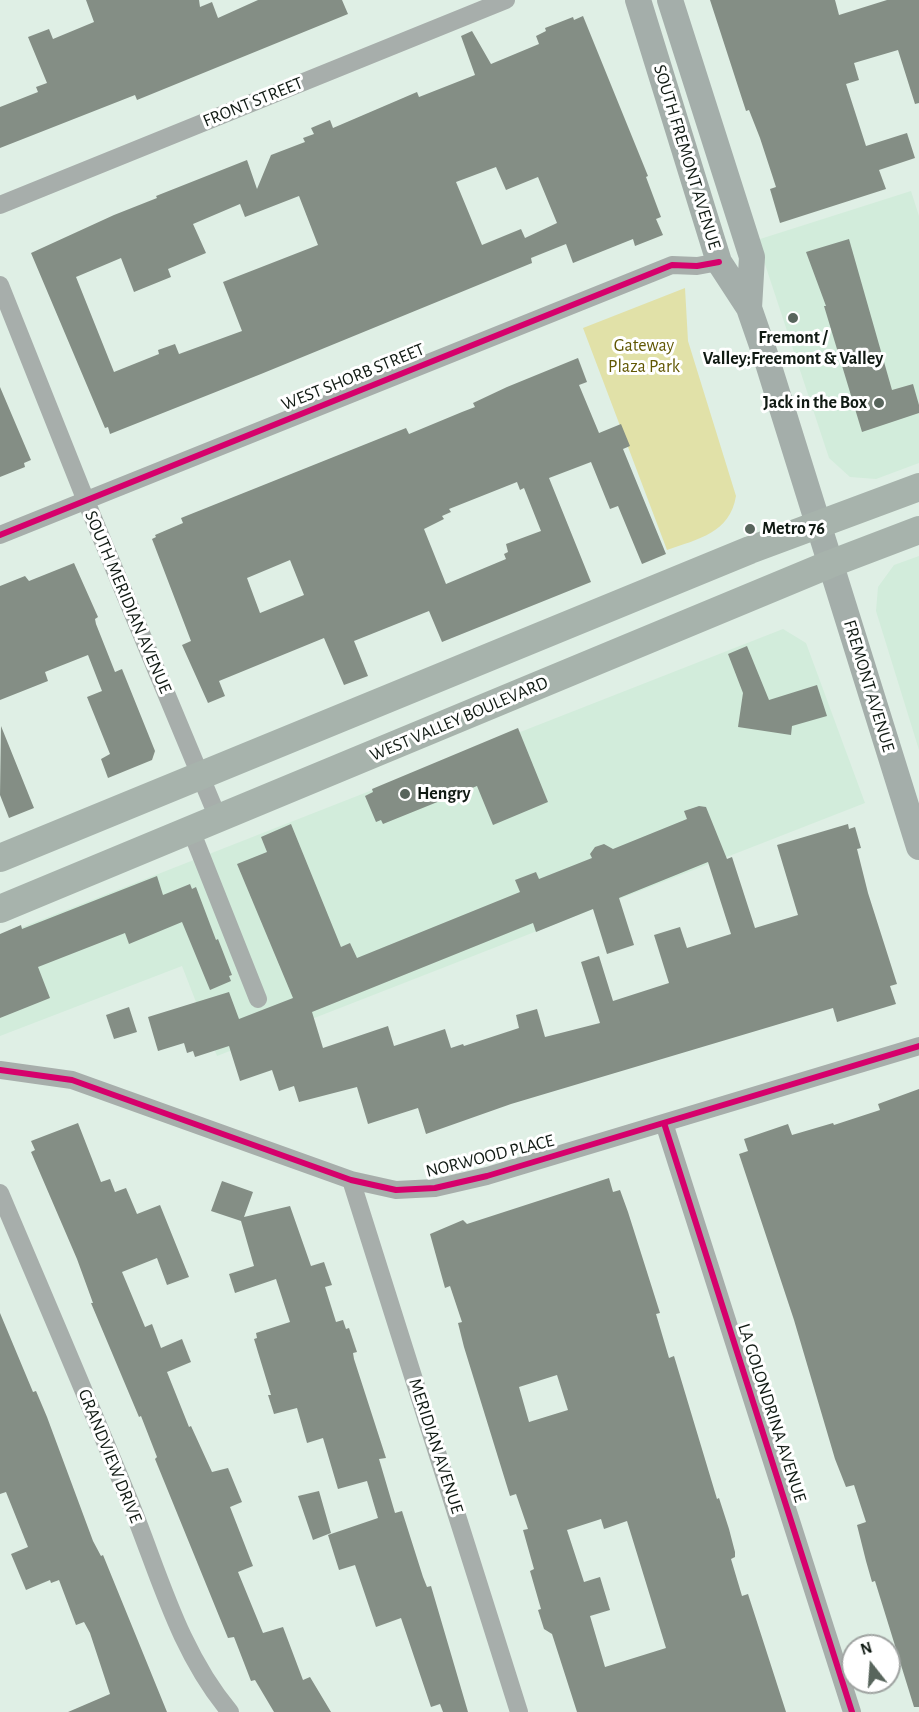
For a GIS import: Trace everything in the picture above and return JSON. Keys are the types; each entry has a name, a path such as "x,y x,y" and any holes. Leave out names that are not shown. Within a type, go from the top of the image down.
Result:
{"main road":[{"name":"SOUTH FREMONT AVENUE","path":"638,0 719,262 749,308 818,525"},
{"name":"SOUTH FREMONT AVENUE","path":"670,0 752,256 749,308"},
{"path":"0,858 730,558 919,487"},
{"name":"FREMONT AVENUE","path":"818,525 919,847"},
{"name":"WEST VALLEY BOULEVARD","path":"0,909 830,564 919,530"}],"street":[{"name":"FRONT STREET","path":"0,205 506,0"},
{"name":"WEST SHORB STREET","path":"0,535 672,265 697,266 719,262"},
{"name":"SOUTH MERIDIAN AVENUE","path":"0,285 86,501 218,818"},
{"path":"191,830 258,999"},
{"name":"NORWOOD PLACE","path":"0,1070 72,1080 351,1180 396,1190 435,1188 487,1176 919,1046"},
{"name":"LA GOLONDRINA AVENUE","path":"664,1123 852,1712"},
{"name":"MERIDIAN AVENUE","path":"351,1180 519,1712"},
{"name":"GRANDVIEW DRIVE","path":"0,1193 130,1501 180,1635 209,1686 230,1712"}],"shaded area":[{"path":"911,191 919,216 919,463 876,479 850,477 829,458 757,240"},
{"path":"919,556 919,750 876,611 878,587 894,565"},
{"path":"783,629 806,643 865,803 217,1056 182,966 0,1036 0,936"}],"green space":[{"name":"Gateway Plaza Park","path":"685,288 688,341 736,496 733,508 720,526 701,538 667,550 583,328"}],"building":[{"path":"86,0 199,0 200,7 212,2 218,18 258,0 342,0 348,14 137,100 135,95 0,148 0,107 38,92 36,87 47,83 28,37 49,29 53,39 94,22"},
{"path":"710,0 835,0 839,15 887,0 919,0 919,103 915,104 898,50 854,63 859,80 846,84 866,146 907,133 915,158 879,170 886,189 780,223 770,189 776,187 749,110 746,111"},
{"path":"583,16 648,176 646,177 661,217 656,219 663,235 635,246 633,239 573,263 566,244 531,258 532,263 110,434 108,427 105,428 31,253 157,198 156,196 247,160 257,189 271,155 305,142 303,138 314,134 311,128 330,120 333,128 417,92 419,97 475,75 461,36 472,31 491,64 539,44 536,36 546,31 545,28 573,17 574,20","holes":["496,167 506,190 538,177 557,223 525,238 521,229 482,245 456,182","299,196 318,245 223,282 242,331 179,354 175,344 158,350 159,354 114,372 76,277 121,258 134,292 171,277 168,269 206,253 193,224 240,204 245,217"]},
{"path":"849,239 892,390 913,384 919,405 919,413 862,432 824,306 826,306 806,252"},
{"path":"578,358 587,382 579,385 599,433 621,424 630,446 623,449 666,554 642,564 618,506 610,509 591,462 549,478 591,582 442,642 429,611 354,641 368,676 344,685 324,638 219,681 225,696 208,703 182,645 191,641 152,539 156,537 155,535 183,523 181,518 406,428 409,434 475,407 473,403","holes":["517,482 520,490 524,488 541,531 506,544 508,552 504,554 506,559 446,584 424,529 444,519 442,516 451,512 449,509","290,560 304,595 260,613 247,578"]},
{"path":"0,387 31,460 24,463 25,467 0,477"},
{"path":"74,563 98,617 95,619 96,624 115,672 122,669 155,751 152,760 108,778 101,759 110,754 87,697 102,691 88,655 45,672 48,681 0,700 0,586 25,576 29,581"},
{"path":"747,646 769,700 817,685 827,716 792,726 791,735 738,727 743,693 728,654"},
{"path":"1,726 34,808 9,818 0,795"},
{"path":"518,728 548,802 493,825 477,786 383,824 381,820 376,822 365,796 373,792 372,789"},
{"path":"699,806 706,807 727,859 732,857 755,928 798,915 777,845 848,824 849,829 855,827 861,848 857,849 868,893 897,984 890,986 896,1004 837,1022 833,1008 511,1104 426,1134 418,1108 368,1124 357,1087 299,1102 294,1086 279,1091 272,1070 240,1081 229,1046 195,1057 193,1051 187,1053 184,1043 158,1051 148,1017 229,992 239,1019 293,998 237,864 267,852 261,837 291,824 341,947 350,943 357,958 520,892 515,880 536,872 539,879 592,858 590,854 595,847 604,844 613,849 687,819 684,811","holes":["708,862 731,934 687,948 680,927 654,935 669,983 613,1001 599,956 581,962 600,1023 545,1037 537,1009 516,1015 519,1028 464,1046 463,1044 451,1048 445,1029 394,1046 388,1026 323,1048 312,1012 533,923 536,932 593,909 607,954 634,945 619,898"]},
{"path":"157,876 163,895 190,884 192,889 196,887 232,975 229,976 231,981 210,990 182,922 129,944 125,933 38,967 50,998 0,1018 0,934 21,925 22,929"},
{"path":"129,1007 137,1032 114,1039 106,1015"},
{"path":"919,1089 919,1707 914,1707 901,1665 901,1634 891,1634 875,1581 872,1582 857,1525 866,1522 854,1485 846,1487 835,1459 794,1320 739,1154 748,1151 744,1139 788,1124 792,1135 833,1123 834,1125 880,1110 878,1104"},
{"path":"78,1123 101,1182 110,1179 115,1192 126,1188 137,1214 160,1205 189,1277 167,1285 157,1258 122,1272 145,1327 152,1324 161,1348 182,1339 191,1362 167,1372 189,1427 191,1426 212,1472 228,1468 242,1502 230,1507 253,1566 238,1572 263,1633 283,1627 303,1680 310,1677 331,1712 274,1712 255,1680 251,1681 234,1637 228,1638 155,1459 157,1457 141,1416 139,1417 91,1303 93,1303 77,1259 31,1152 35,1150 31,1141"},
{"path":"609,1178 613,1192 620,1190 660,1313 656,1314 669,1358 674,1356 717,1499 719,1498 729,1529 735,1552 735,1557 731,1559 742,1596 748,1594 786,1712 577,1712 552,1634 544,1629 538,1610 541,1609 530,1571 534,1569 523,1530 528,1529 516,1494 510,1496 464,1347 458,1323 462,1322 450,1286 445,1288 430,1234 463,1220 467,1224","holes":["557,1375 568,1410 529,1422 519,1387","601,1519 604,1529 627,1521 666,1648 605,1667 590,1616 610,1610 600,1577 584,1582 567,1530"]},
{"path":"222,1181 253,1192 244,1217 290,1206 311,1266 324,1262 332,1285 325,1287 336,1322 343,1320 346,1329 349,1328 357,1352 353,1353 354,1359 386,1458 379,1459 395,1513 402,1511 423,1577 427,1587 431,1586 468,1712 443,1712 440,1704 431,1707 401,1618 376,1627 355,1565 339,1570 328,1535 378,1518 367,1481 338,1489 323,1438 307,1443 297,1408 274,1414 268,1395 271,1395 254,1339 257,1338 256,1333 290,1322 276,1279 235,1293 229,1274 254,1266 241,1221 211,1211"},
{"path":"0,1313 33,1392 36,1391 47,1417 93,1541 101,1556 103,1555 167,1712 68,1712 110,1694 90,1633 84,1622 76,1625 59,1580 51,1583 50,1580 26,1590 11,1554 28,1547 6,1492 0,1494"},
{"path":"319,1491 331,1533 313,1540 298,1496"}],"cycle path":[{"path":"0,535 672,265 697,266 719,262"},
{"path":"0,1070 72,1080 351,1180 396,1190 435,1188 487,1176 919,1046"},
{"path":"664,1123 852,1712"}],"place":[{"name":"Fremont / Valley;Freemont & Valley","path":"793,318"},
{"name":"Jack in the Box","path":"879,403"},
{"name":"Metro 76","path":"750,529"},
{"name":"Hengry","path":"405,794"}]}
